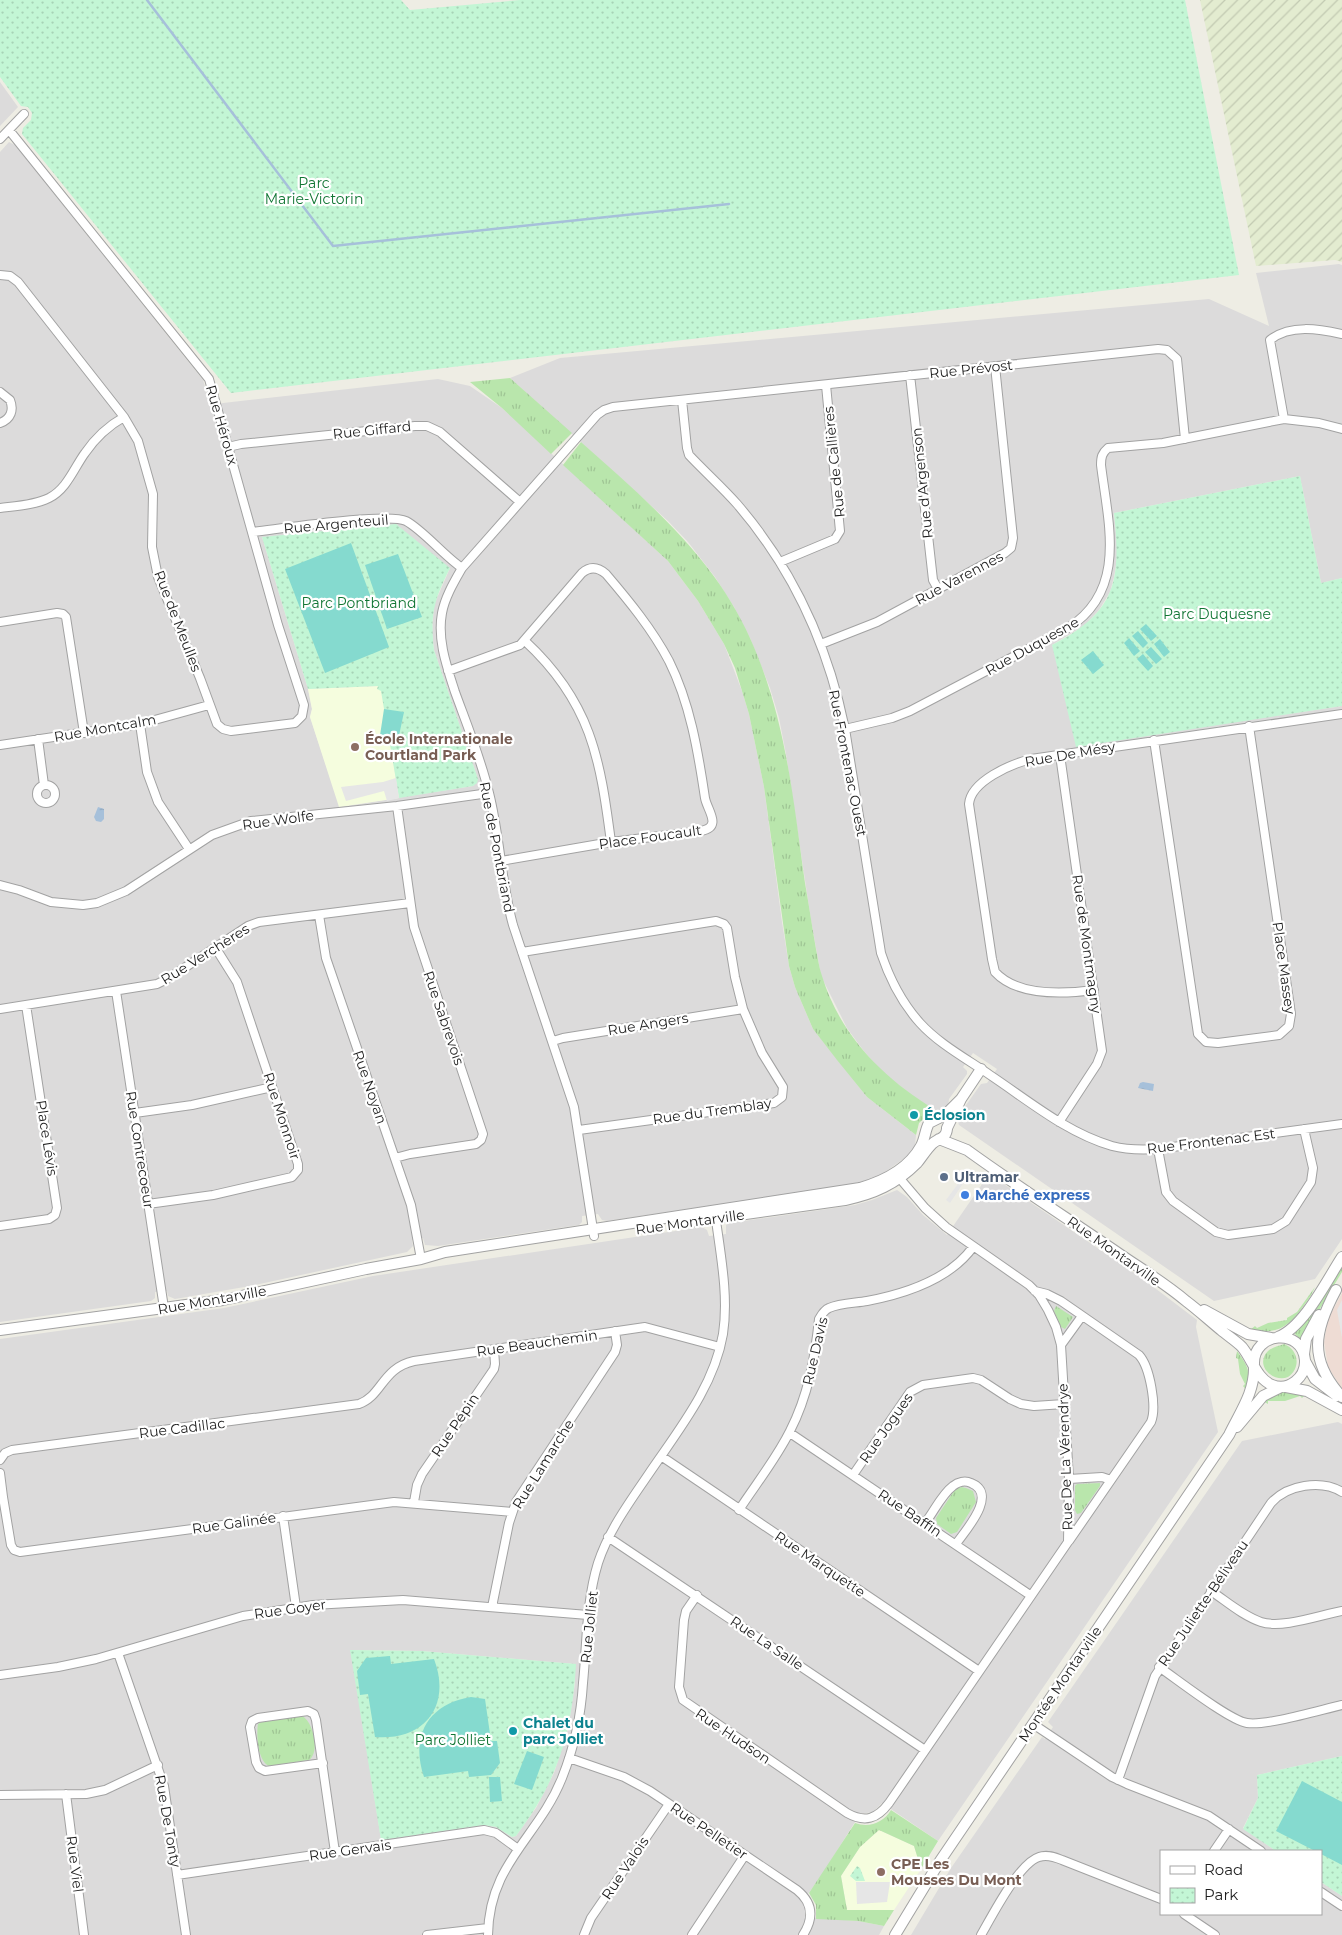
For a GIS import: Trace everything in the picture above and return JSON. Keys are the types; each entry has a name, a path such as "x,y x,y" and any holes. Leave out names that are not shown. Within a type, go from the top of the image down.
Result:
{"street":[{"path":"0,139 24,114"},
{"name":"Rue Héroux","path":"9,130 206,376 212,387 278,625 304,705 304,711 299,720"},
{"name":"Rue de Meulles","path":"0,276 10,276 18,282 124,416 138,441 154,494 152,547 158,577 200,678 216,724 228,731 288,725 299,720"},
{"path":"1284,419 1270,340 1280,333 1316,328 1342,334"},
{"name":"Rue Prévost","path":"682,400 1158,348 1173,354 1179,365 1185,439"},
{"name":"Rue Varennes","path":"821,644 872,624 1005,553 1011,548 1013,543 995,366"},
{"name":"Rue d'Argenson","path":"910,375 932,580 938,589"},
{"name":"Rue de Callières","path":"780,562 835,539 840,531 826,385"},
{"path":"0,392 10,400 12,410 7,419 0,423"},
{"name":"Rue de Pontbriand","path":"593,1233 579,1130 574,1107 509,910 489,793 448,671 442,639 441,616 448,595 462,568 602,411 613,407 682,400"},
{"name":"Rue Frontenac Ouest","path":"682,400 689,455 737,504 780,562 801,600 821,644 839,701 845,729 881,953 886,968 910,1011 920,1024 981,1069"},
{"path":"0,508 37,502 49,498 58,492 95,438 124,416"},
{"name":"Rue Duquesne","path":"845,729 892,718 910,711 1068,628 1092,608 1102,592 1110,561 1110,542 1101,465 1101,457 1108,448 1185,439 1284,419 1319,423 1342,429"},
{"name":"Rue Giffard","path":"228,447 241,444 426,426 440,432 520,502"},
{"name":"Rue Argenteuil","path":"252,532 397,518 409,523 462,568"},
{"name":"Place Foucault","path":"448,671 514,648 525,641 582,573 588,569 596,568 606,574 648,627 669,662 688,709 698,745 706,804 712,814 712,822 705,830 611,842 501,861"},
{"path":"0,622 57,613 63,614 66,617 84,733"},
{"path":"525,641 562,682 583,717 599,763 611,842"},
{"name":"Rue Montcalm","path":"0,745 140,724 209,705"},
{"name":"Rue De Mésy","path":"1094,990 1065,994 1047,993 1016,985 993,968 969,804 971,794 976,788 1005,769 1031,759 1342,714"},
{"path":"140,724 147,772 158,802 189,849"},
{"name":"Place Massey","path":"1154,740 1198,1034 1203,1040 1213,1044 1279,1035 1289,1026 1292,1014 1249,726"},
{"path":"38,739 44,785"},
{"name":"Rue de Montmagny","path":"1059,1122 1101,1057 1102,1051 1060,755"},
{"name":"Rue Wolfe","path":"0,886 19,890 51,902 83,905 97,903 126,891 212,835 250,821 397,806 489,793"},
{"name":"Rue Sabrevois","path":"395,1158 410,1154 474,1145 480,1142 483,1134 414,927 397,806"},
{"name":"Rue Verchères","path":"0,1008 116,991 161,982 255,923 410,903"},
{"name":"Rue Noyan","path":"319,915 326,958 412,1210 421,1259"},
{"name":"Rue du Tremblay","path":"522,952 719,921 727,928 742,1009 762,1053 783,1087 783,1095 774,1103 579,1130"},
{"name":"Rue Monnoir","path":"148,1204 213,1195 294,1176 298,1170 298,1164 237,982 216,947"},
{"name":"Rue Contrecoeur","path":"116,991 164,1308"},
{"name":"Place Lévis","path":"0,1226 49,1219 55,1215 57,1208 26,1005"},
{"name":"Rue Angers","path":"553,1042 564,1038 742,1009"},
{"name":"Rue Montarville","path":"0,1330 230,1299 373,1267 421,1259 446,1258 593,1233 859,1197 883,1189 939,1139 945,1136 961,1099 981,1069"},
{"name":"Rue Frontenac Est","path":"981,1069 1059,1122 1079,1133 1111,1146 1137,1150 1158,1149 1342,1124"},
{"path":"135,1113 199,1103 272,1086"},
{"name":"Rue Montarville","path":"938,1120 961,1099"},
{"name":"Rue Montarville","path":"897,1175 919,1149 931,1121 938,1120 944,1122 947,1128 968,1150 1186,1300 1238,1343 1254,1365"},
{"name":"Rue Montarville","path":"927,1127 929,1136 968,1150"},
{"path":"1158,1149 1166,1192 1173,1201 1216,1232 1228,1235 1273,1229 1286,1221 1311,1182 1313,1168 1304,1129"},
{"name":"Rue De La Vérendrye","path":"878,1815 889,1803 1068,1542 1069,1517 1069,1479 1061,1345 1051,1316 1035,1291 1024,1281 973,1247 932,1215 897,1175"},
{"name":"Rue Jolliet","path":"488,1931 497,1886 505,1868 551,1801 569,1758 578,1726 582,1698 588,1615 595,1573 608,1537 699,1397 714,1367 724,1327 724,1302 715,1215"},
{"name":"Rue Davis","path":"739,1510 790,1433 807,1387 820,1319 825,1310 832,1306 884,1298 916,1287 957,1264 973,1247"},
{"path":"1342,1257 1300,1321 1291,1330 1264,1342 1257,1349 1254,1365 1269,1384 1304,1390 1342,1410"},
{"path":"1284,1387 1295,1382 1301,1375 1305,1345 1309,1332 1339,1285"},
{"path":"1339,1285 1320,1324 1317,1344 1323,1371 1342,1398"},
{"path":"1035,1291 1047,1294 1139,1355 1148,1370 1154,1408 1152,1419 1068,1542"},
{"name":"Rue Montarville","path":"1186,1300 1245,1332 1260,1337 1274,1337"},
{"path":"1061,1345 1082,1316"},
{"name":"Rue Beauchemin","path":"367,1400 389,1374 407,1362 648,1327 720,1347"},
{"name":"Rue Lamarche","path":"492,1607 512,1512 516,1502 615,1352 617,1345 615,1331"},
{"path":"1274,1337 1293,1341 1300,1348 1315,1379 1342,1398"},
{"name":"Rue Pépin","path":"414,1502 417,1485 422,1474 494,1369 494,1349"},
{"name":"Montée Montarville","path":"1229,1435 1252,1389 1254,1365"},
{"name":"Rue Jogues","path":"853,1475 910,1392 917,1386 973,1378 984,1382 1013,1401 1021,1404 1034,1406 1064,1404"},
{"name":"Montée Montarville","path":"895,1935 927,1880 1229,1435 1262,1396 1284,1387"},
{"name":"Rue Cadillac","path":"0,1460 5,1453 12,1450 359,1404 367,1400"},
{"name":"Rue Baffin","path":"790,1433 1030,1595"},
{"name":"Rue Marquette","path":"661,1456 978,1672"},
{"path":"0,1473 2,1498"},
{"path":"1069,1479 1102,1477 1111,1480"},
{"path":"926,1524 952,1486 963,1482 974,1484 981,1493 982,1504 956,1544"},
{"name":"Rue Juliette-Béliveau","path":"1118,1780 1151,1682 1267,1508 1276,1497 1292,1490 1318,1484 1330,1486 1342,1492"},
{"name":"Rue Galinée","path":"2,1498 10,1545 14,1550 20,1552 394,1502 414,1502 512,1512"},
{"path":"283,1516 296,1607"},
{"name":"Rue La Salle","path":"608,1537 925,1750"},
{"path":"1211,1591 1251,1618 1268,1624 1283,1624 1342,1611"},
{"name":"Rue Hudson","path":"696,1596 684,1617 679,1687 683,1700 847,1813 865,1819 878,1815"},
{"name":"Rue Goyer","path":"0,1675 58,1667 118,1653 243,1616 296,1607 346,1602 403,1600 588,1615"},
{"name":"Rue De Tonty","path":"118,1653 164,1786 186,1935"},
{"path":"1159,1668 1232,1717 1244,1722 1261,1723 1342,1705"},
{"path":"322,1763 265,1770 259,1768 256,1762 250,1727 252,1721 258,1718 308,1711 314,1714 322,1763 335,1852"},
{"path":"1033,1724 1118,1780 1205,1814 1260,1850"},
{"name":"Rue Pelletier","path":"569,1758 624,1777 669,1804 797,1890 808,1901 812,1915 803,1935"},
{"path":"0,1795 98,1792 158,1765"},
{"name":"Rue Viel","path":"66,1794 84,1935"},
{"name":"Rue Valois","path":"584,1935 591,1918 669,1804"},
{"path":"1215,1850 1229,1829"},
{"name":"Rue Gervais","path":"177,1875 484,1830 495,1833 518,1849"},
{"path":"692,1935 745,1856"},
{"path":"981,1935 1022,1870 1031,1861 1042,1856 1054,1857 1160,1899"},
{"path":"1322,1893 1342,1906"},
{"path":"1185,1915 1215,1935"},
{"path":"427,1935 488,1931"}],"shaded area":[{"path":"1200,0 1342,0 1342,262 1335,260 1256,266"},
{"path":"0,82 18,107 0,126"},
{"path":"9,142 15,145 203,380 211,406 223,403 438,379 470,386 502,408 668,561 698,601 724,644 749,714 764,787 782,922 789,966 795,987 813,1029 867,1097 916,1135 915,1146 906,1157 878,1177 844,1186 607,1221 602,1220 598,1214 582,1216 582,1222 579,1225 438,1246 425,1245 423,1238 412,1240 413,1246 407,1252 250,1286 175,1299 168,1296 167,1291 155,1292 155,1298 151,1301 0,1322 0,152","holes":["262,537 450,568 434,605 432,632 434,650 478,779 473,786 340,807 310,717 312,709 308,689"]},
{"path":"1342,265 1342,578 1321,583 1300,476 1114,513 1118,552 1110,592 1099,610 1085,625 1052,645 1090,743 1342,706 1342,1239 1315,1279 1214,1301 959,1125 957,1119 959,1115 981,1084 987,1083 997,1069 973,1053 963,1067 967,1074 949,1099 948,1106 945,1110 937,1111 917,1099 883,1073 863,1050 847,1028 821,976 779,718 770,688 750,638 734,607 715,577 688,542 668,521 510,378 560,358 1209,299 1269,326 1256,273"},
{"name":"École Internationale Courtland Park","path":"381,686 399,798 339,807 310,717 312,709 308,689"},
{"path":"396,778 399,798 387,801 384,791 346,801 341,787 383,782"},
{"path":"989,1174 1143,1279 1197,1320 1196,1327 1218,1432 938,1841 882,1803 873,1812 860,1814 820,1878 802,1902 806,1909 805,1917 858,1921 884,1926 879,1935 0,1935 0,1339 224,1308 373,1276 702,1227 707,1230 709,1236 726,1234 726,1225 730,1223 855,1205 897,1190 947,1235","holes":["351,1650 422,1651 575,1664 575,1683 568,1729 554,1773 536,1808 516,1836 512,1837 496,1827 484,1825 381,1839"]},
{"path":"963,1177 966,1179 950,1203 946,1200"},
{"path":"1342,1293 1342,1389 1328,1367 1324,1342 1328,1319"},
{"path":"1342,1300 1342,1338 1337,1310"},
{"path":"1338,1422 1342,1424 1342,1756 1257,1775 1258,1798 1243,1828 1275,1850 1160,1850 1160,1915 1322,1915 1322,1883 1342,1896 1342,1935 911,1935 951,1868 1042,1737 1045,1739 1053,1727 1048,1722 1242,1441"},
{"name":"CPE Les Mousses Du Mont","path":"879,1830 914,1846 921,1869 894,1910 847,1910 841,1876 860,1847"},
{"path":"856,1882 890,1882 887,1902 857,1904"}],"green space":[{"name":"Parc Marie-Victorin","path":"0,0 401,0 410,10 520,0 1185,0 1239,275 231,393 22,134 23,128 31,120 32,113 28,107 21,106 0,77"},
{"path":"510,378 572,433 551,454 502,408 470,382"},
{"path":"581,442 654,508 698,556 718,581 750,638 772,698 780,728 792,789 805,883 821,973 840,1017 866,1053 881,1069 915,1097 934,1109 919,1123 916,1135 867,1097 813,1029 795,987 789,966 764,787 749,714 735,668 724,644 698,601 668,561 563,465"},
{"name":"Parc Duquesne","path":"1300,476 1321,583 1342,578 1342,706 1076,747 1052,645 1074,633 1090,620 1102,606 1110,592 1115,576 1116,557 1114,513"},
{"name":"Parc Pontbriand","path":"396,524 450,568 434,608 434,650 478,779 477,783 473,786 399,798 381,691 377,689 378,686 308,689 262,537"},
{"path":"351,543 389,647 325,673 285,569"},
{"path":"398,554 422,617 387,629 365,565"},
{"path":"1146,624 1157,636 1151,641 1140,629"},
{"path":"1138,631 1148,643 1143,648 1132,636"},
{"path":"1129,638 1140,651 1134,656 1124,643"},
{"path":"1160,639 1170,652 1164,657 1154,644"},
{"path":"1151,647 1162,659 1156,664 1145,652"},
{"path":"1093,651 1104,665 1093,674 1081,660"},
{"path":"1143,654 1153,666 1148,671 1137,659"},
{"path":"384,709 404,712 397,745 379,742"},
{"path":"1342,1266 1342,1272 1301,1340 1294,1333 1307,1320"},
{"path":"1315,1287 1311,1296 1294,1318 1282,1328 1268,1331 1250,1330 1255,1326 1257,1328 1268,1323 1287,1320 1287,1318 1297,1312"},
{"path":"1056,1306 1073,1317 1065,1329 1061,1327 1054,1311"},
{"path":"1284,1344 1293,1350 1296,1364 1295,1369 1288,1377 1282,1378 1267,1372 1263,1362 1264,1356 1268,1351"},
{"path":"1237,1351 1248,1370 1247,1391 1243,1386 1245,1384 1240,1374 1238,1359 1236,1358"},
{"path":"1290,1391 1306,1394 1302,1398 1300,1396 1285,1401 1268,1401 1268,1404 1263,1401 1278,1393"},
{"path":"1100,1483 1100,1486 1081,1513 1077,1514 1075,1510 1075,1486 1077,1484"},
{"path":"961,1487 973,1491 976,1502 957,1532 951,1534 937,1524 936,1518 954,1491"},
{"name":"Parc Jolliet","path":"350,1650 422,1651 576,1664 571,1712 560,1755 543,1796 516,1836 512,1837 496,1827 484,1825 381,1840"},
{"path":"390,1656 391,1664 434,1659 439,1676 439,1692 436,1705 430,1717 420,1726 407,1733 392,1737 375,1737 368,1694 360,1695 357,1671 366,1658"},
{"path":"471,1697 485,1699 491,1741 497,1741 500,1763 491,1775 469,1777 468,1771 424,1777 419,1748 426,1724 444,1707"},
{"path":"302,1716 310,1724 314,1738 315,1745 312,1756 309,1760 269,1766 260,1754 257,1735 258,1724"},
{"path":"527,1751 544,1757 532,1790 514,1784"},
{"path":"1342,1756 1342,1896 1322,1883 1322,1850 1274,1850 1243,1829 1258,1798 1257,1775"},
{"path":"489,1777 500,1777 502,1801 490,1802"},
{"path":"1302,1781 1342,1802 1342,1865 1322,1855 1322,1850 1313,1850 1276,1831"},
{"path":"891,1810 938,1841 921,1869 914,1846 879,1830 860,1847 841,1876 847,1910 894,1910 884,1926 858,1921 816,1919 816,1905 809,1893 855,1823 870,1825 880,1821"},
{"path":"857,1866 860,1868 865,1881 856,1881 850,1876"}],"water":[{"path":"98,807 104,809 104,819 101,822 96,821 94,817"},
{"path":"1140,1083 1154,1084 1153,1091 1138,1088"}],"waterway":[{"path":"147,0 333,246 729,204"}],"place":[{"name":"École Internationale Courtland Park","path":"355,747"},
{"name":"Éclosion","path":"914,1115"},
{"name":"Ultramar","path":"944,1177"},
{"name":"Marché express","path":"965,1195"},
{"name":"Chalet du parc Jolliet","path":"513,1731"},
{"name":"CPE Les Mousses Du Mont","path":"881,1872"}]}
